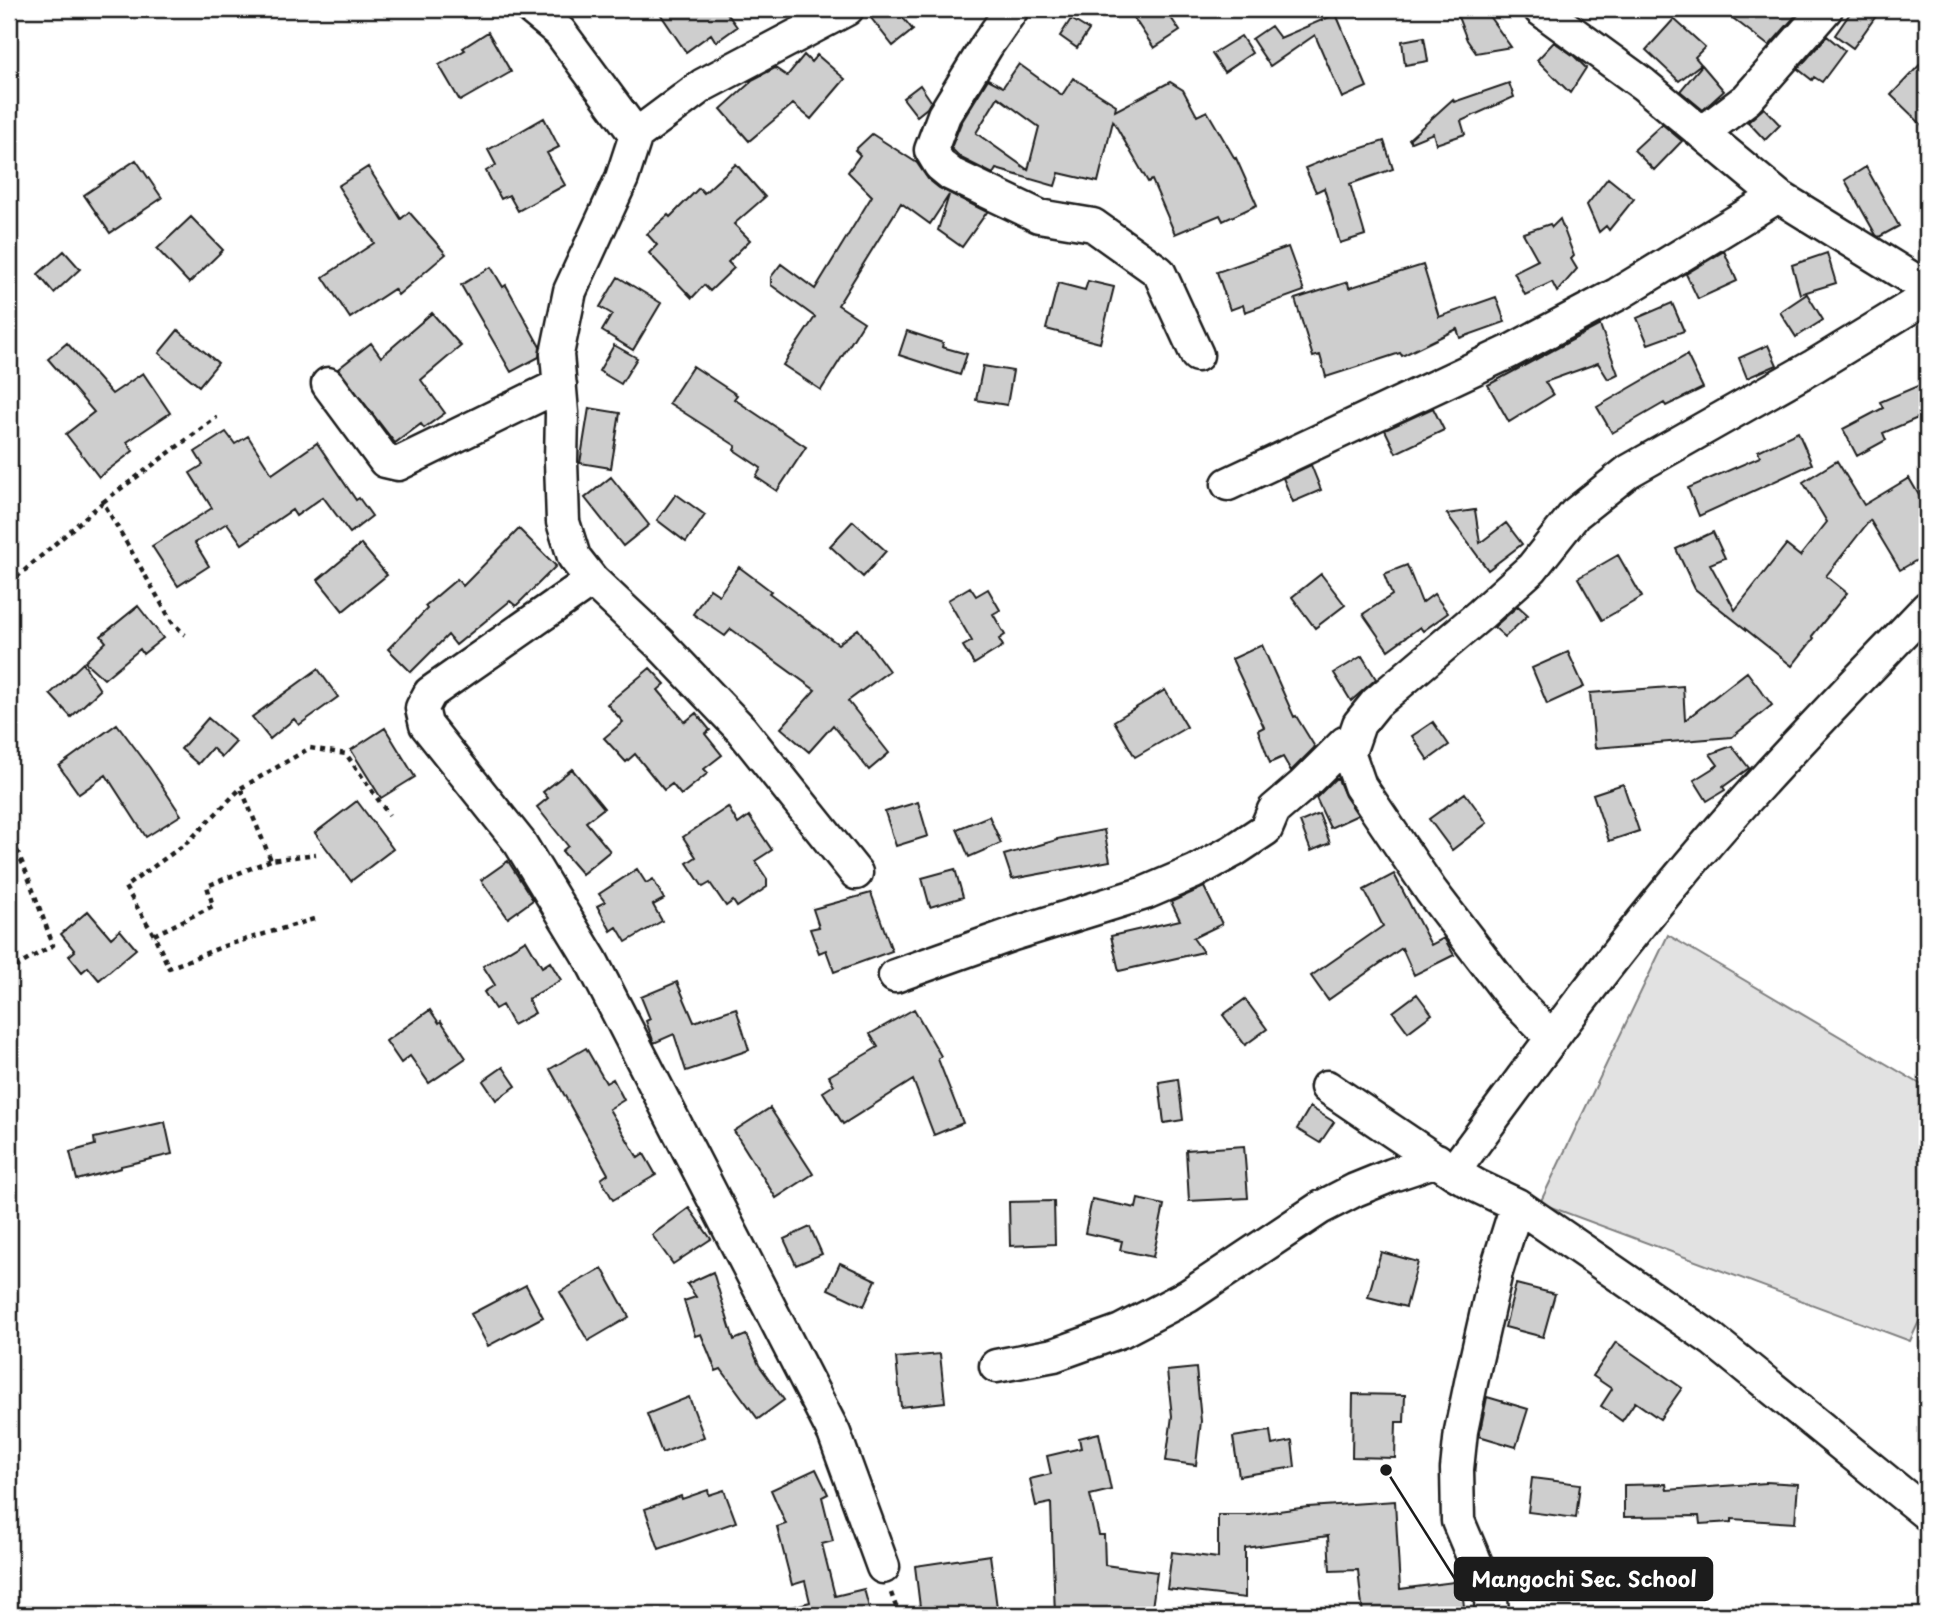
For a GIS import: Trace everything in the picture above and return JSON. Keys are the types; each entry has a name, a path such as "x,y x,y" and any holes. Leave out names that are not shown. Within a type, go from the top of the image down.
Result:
{"street":[{"path":"532,9 560,32 636,135"},
{"path":"847,9 703,85 636,135 622,178 570,291 557,354 562,412 563,522 574,557 592,580 660,644 741,729 856,873"},
{"path":"1012,9 944,116 931,150 940,165 951,174 1039,216 1093,225 1158,272 1197,355"},
{"path":"1540,9 1643,84 1778,197 1927,288"},
{"path":"1702,133 1747,99 1826,9"},
{"path":"1228,484 1509,352 1618,294 1778,197"},
{"path":"1345,743 1351,747 1359,724 1376,703 1532,568 1575,514 1612,483 1927,297"},
{"path":"328,384 385,461 398,464 560,385"},
{"path":"592,580 430,693 422,708 426,725 520,843 590,960 834,1433 883,1567"},
{"path":"996,1366 1054,1355 1121,1331 1188,1296 1320,1208 1367,1185 1445,1166 1552,1038 1615,954 1756,787 1927,608"},
{"path":"895,976 1013,934 1145,892 1194,872 1266,829 1274,810 1303,786 1345,743"},
{"path":"1345,743 1360,786 1431,891 1512,997 1552,1038"},
{"path":"1327,1087 1476,1186 1517,1205 1713,1340 1927,1514"},
{"path":"1492,1615 1491,1599 1458,1521 1457,1469 1461,1431 1496,1272 1517,1205"}],"path":[{"path":"9,584 103,502 216,417"},
{"path":"103,502 172,622 185,635"},
{"path":"314,919 224,946 169,968 154,935 125,887 188,842 241,788 310,748 346,754 389,815"},
{"path":"241,788 271,860"},
{"path":"9,832 53,945 9,971"},
{"path":"154,935 213,906 207,886 271,860 316,854"}],"shaded area":[{"path":"1668,935 1927,1088 1927,1304 1910,1341 1540,1203"}],"building":[{"path":"657,9 724,9 737,27 716,42 711,34 686,52"},
{"path":"883,9 896,9 913,30 893,46 871,18"},
{"path":"1128,9 1165,9 1180,31 1154,48"},
{"path":"1455,9 1486,9 1511,47 1476,53 1467,40"},
{"path":"1721,9 1792,9 1798,13 1769,46"},
{"path":"1853,9 1881,9 1853,48 1835,35"},
{"path":"1336,14 1367,87 1342,98 1315,35 1270,66 1252,39 1271,26 1280,38"},
{"path":"1071,19 1089,30 1077,48 1060,36"},
{"path":"1674,19 1705,47 1695,57 1701,64 1679,81 1646,50"},
{"path":"488,32 511,72 460,101 439,65"},
{"path":"1241,36 1252,53 1224,72 1212,54"},
{"path":"1827,36 1845,51 1822,82 1814,77 1812,80 1798,69"},
{"path":"1424,37 1428,61 1405,65 1402,41"},
{"path":"1554,42 1586,68 1570,93 1537,60"},
{"path":"804,55 811,62 817,55 845,79 811,119 793,104 749,141 721,109 750,81 775,68 787,76"},
{"path":"1927,57 1927,130 1891,95"},
{"path":"1019,64 1062,95 1073,78 1116,105 1115,111 1170,82 1183,90 1197,116 1207,111 1236,158 1257,205 1223,221 1220,215 1175,234 1152,180 1148,182 1113,121 1098,182 1059,173 1055,186 996,169 993,174 961,158 951,148 961,123 988,79 1003,87","holes":["998,97 1039,127 1028,170 976,133"]},
{"path":"1702,65 1724,91 1703,110 1680,91"},
{"path":"1509,83 1514,97 1461,121 1465,134 1436,144 1433,133 1411,142 1409,139 1453,99 1454,102"},
{"path":"920,85 931,101 917,116 903,98"},
{"path":"1764,108 1780,125 1765,140 1748,122"},
{"path":"544,118 559,147 547,153 565,185 518,211 509,195 501,199 486,171 496,165 488,150"},
{"path":"1662,124 1682,141 1654,170 1634,150"},
{"path":"872,134 917,163 928,179 939,188 987,212 962,247 938,230 949,195 930,224 901,203 838,305 864,322 821,390 783,365 815,317 771,285 771,277 781,264 815,289 872,196 848,172 860,155 855,150"},
{"path":"1384,141 1393,169 1350,184 1365,235 1340,243 1324,188 1316,192 1305,168"},
{"path":"136,160 162,198 110,233 84,195"},
{"path":"736,164 765,197 734,224 750,240 728,262 734,268 710,291 704,285 692,298 649,253 657,245 647,234 668,215 670,217 699,188 704,193"},
{"path":"368,167 401,219 409,212 446,254 398,295 394,289 350,318 323,277 374,243 338,186"},
{"path":"1866,167 1899,226 1879,237 1845,180"},
{"path":"1608,178 1634,199 1609,230 1606,226 1599,232 1587,205"},
{"path":"191,217 223,250 189,283 157,249"},
{"path":"1560,219 1574,256 1571,259 1577,269 1557,292 1552,282 1525,295 1514,272 1538,260 1523,233 1550,224 1552,227"},
{"path":"1288,247 1304,291 1245,312 1243,305 1230,310 1217,272"},
{"path":"64,251 80,269 54,293 38,274"},
{"path":"1724,251 1737,281 1698,299 1686,274"},
{"path":"1827,253 1836,283 1800,294 1792,265"},
{"path":"1423,265 1439,317 1496,297 1505,322 1460,338 1457,329 1402,356 1400,353 1326,377 1320,355 1313,357 1295,299 1348,282 1349,288"},
{"path":"491,267 503,287 506,285 540,347 539,357 511,372 461,285"},
{"path":"618,277 661,303 633,350 602,331 612,314 600,307"},
{"path":"1088,281 1114,287 1100,343 1046,329 1058,283 1085,290"},
{"path":"1807,294 1823,320 1796,337 1780,312"},
{"path":"1672,303 1684,331 1648,344 1637,318"},
{"path":"432,313 461,346 421,380 445,413 424,428 421,424 395,443 338,369 371,343 381,357"},
{"path":"1600,325 1618,374 1608,379 1598,363 1545,382 1553,395 1509,422 1488,385"},
{"path":"178,330 218,363 199,386 159,353"},
{"path":"907,331 943,343 942,347 967,354 960,375 899,355"},
{"path":"67,343 112,394 143,373 170,413 127,442 133,451 99,477 66,434 94,412 48,359"},
{"path":"614,345 637,358 621,384 599,371"},
{"path":"1768,345 1777,365 1747,378 1739,358"},
{"path":"1687,355 1703,388 1666,406 1664,403 1612,433 1597,407"},
{"path":"693,366 737,395 734,399 806,447 777,491 756,477 761,468 734,450 736,446 669,403"},
{"path":"983,366 1013,371 1007,405 976,400"},
{"path":"1927,382 1927,414 1883,433 1886,440 1857,456 1843,429 1883,408 1880,402"},
{"path":"589,408 620,413 611,468 580,463"},
{"path":"1433,408 1444,430 1396,453 1385,430"},
{"path":"226,432 235,444 248,436 272,474 317,443 356,500 359,498 372,516 350,533 323,497 296,516 292,510 242,544 227,523 195,543 209,566 178,586 152,546 212,508 190,473 203,465 195,452"},
{"path":"1798,432 1812,464 1699,516 1688,488 1760,457 1758,451"},
{"path":"1837,461 1864,505 1909,478 1927,509 1927,554 1900,570 1870,520 1826,576 1847,593 1792,666 1695,589 1676,549 1713,532 1725,558 1710,564 1735,610 1786,545 1800,556 1827,522 1803,482"},
{"path":"1311,465 1321,490 1293,502 1283,478"},
{"path":"611,477 649,525 623,546 585,498"},
{"path":"676,494 705,515 686,542 657,520"},
{"path":"1475,510 1480,543 1506,523 1522,544 1488,570 1447,514"},
{"path":"853,521 886,551 863,577 830,546"},
{"path":"519,529 556,566 516,606 510,601 456,645 448,635 411,672 388,649 427,609 425,606 457,579 463,586"},
{"path":"361,544 387,575 343,611 318,580"},
{"path":"1618,555 1642,597 1602,620 1578,578"},
{"path":"1407,565 1422,603 1434,594 1448,613 1423,631 1420,627 1388,650 1363,614 1392,595 1384,574"},
{"path":"739,567 771,591 769,593 838,644 858,629 889,671 848,701 889,753 869,770 833,725 809,752 781,728 815,690 731,629 725,636 693,614 710,589 719,595"},
{"path":"1321,574 1345,605 1315,628 1292,597"},
{"path":"970,587 976,596 988,589 1000,610 993,614 1005,635 999,639 1003,646 974,664 963,646 972,641 948,600"},
{"path":"138,606 163,638 143,654 140,649 104,679 85,662 106,642 101,636"},
{"path":"1518,606 1528,615 1505,637 1494,627"},
{"path":"1262,645 1294,717 1296,716 1315,747 1291,771 1283,757 1270,763 1258,730 1264,727 1232,659"},
{"path":"1568,652 1584,687 1547,704 1532,668"},
{"path":"1362,656 1376,679 1351,701 1334,673"},
{"path":"83,663 100,690 71,717 50,694"},
{"path":"650,668 665,684 658,690 685,722 696,713 710,730 705,734 722,755 704,769 708,773 681,795 672,784 664,790 635,754 626,762 604,738 623,722 607,704"},
{"path":"318,669 338,697 299,725 294,719 270,739 252,717"},
{"path":"1747,672 1772,705 1732,737 1595,748 1590,693 1683,686 1685,720"},
{"path":"1165,690 1187,727 1135,757 1114,721"},
{"path":"208,718 236,742 222,757 212,748 198,764 181,749"},
{"path":"1433,722 1449,745 1428,760 1412,736"},
{"path":"117,724 181,815 146,837 106,775 79,794 59,766"},
{"path":"385,728 415,777 381,798 351,750"},
{"path":"1732,746 1749,768 1723,787 1725,790 1707,801 1694,780 1718,765 1710,754"},
{"path":"572,769 604,808 586,822 610,851 582,874 562,851 568,846 537,807 548,798 543,792"},
{"path":"1338,779 1345,796 1358,815 1330,828 1316,798"},
{"path":"1623,784 1639,831 1609,841 1593,794"},
{"path":"1465,793 1487,823 1452,850 1429,819"},
{"path":"357,801 393,849 351,881 315,833"},
{"path":"918,802 928,836 896,846 885,812"},
{"path":"728,807 738,824 749,816 772,850 755,861 767,879 767,887 737,907 733,901 726,906 710,883 703,887 687,863 696,857 683,837"},
{"path":"1319,814 1330,843 1311,851 1300,822"},
{"path":"989,816 1001,843 969,857 957,829"},
{"path":"1104,830 1110,861 1012,879 1004,855 1057,839"},
{"path":"508,861 533,900 508,918 481,880"},
{"path":"637,869 646,883 653,879 664,899 653,905 662,921 626,942 617,927 611,931 597,906 605,902 599,894"},
{"path":"955,869 963,897 930,907 922,878"},
{"path":"1394,874 1431,945 1444,938 1454,955 1414,975 1402,948 1328,1000 1311,976 1383,926 1364,890"},
{"path":"1204,887 1222,924 1193,938 1203,952 1119,971 1111,936 1180,920 1171,902"},
{"path":"871,893 892,951 834,972 826,950 819,953 810,929 819,927 813,909"},
{"path":"88,911 111,938 120,930 136,949 99,980 88,967 82,972 69,956 75,951 61,934"},
{"path":"526,940 542,967 550,962 561,980 528,999 535,1013 513,1025 502,1005 495,1009 484,992 495,985 483,966"},
{"path":"677,982 694,1022 736,1008 749,1050 686,1071 674,1034 654,1043 646,1021 650,1019 641,997"},
{"path":"1417,994 1432,1014 1408,1032 1393,1012"},
{"path":"1245,999 1267,1029 1245,1045 1223,1015"},
{"path":"914,1009 941,1056 938,1059 963,1123 934,1135 913,1080 843,1124 823,1092 834,1085 829,1076 878,1047 870,1034"},
{"path":"430,1010 439,1023 441,1021 466,1058 429,1083 410,1056 401,1063 386,1041"},
{"path":"586,1048 606,1083 613,1079 624,1100 609,1109 638,1158 644,1154 656,1175 613,1200 601,1179 608,1174 550,1069"},
{"path":"503,1067 516,1086 496,1100 483,1081"},
{"path":"1178,1079 1183,1120 1164,1123 1159,1082"},
{"path":"1310,1107 1334,1122 1320,1143 1297,1129"},
{"path":"770,1108 813,1174 776,1198 734,1131"},
{"path":"165,1122 172,1154 77,1180 70,1152 95,1145 94,1138"},
{"path":"1244,1146 1248,1198 1189,1201 1186,1150"},
{"path":"1092,1199 1136,1208 1138,1199 1164,1205 1153,1257 1120,1250 1122,1241 1085,1233"},
{"path":"1054,1201 1055,1244 1010,1246 1009,1202"},
{"path":"689,1208 711,1239 673,1264 652,1235"},
{"path":"810,1227 822,1254 796,1265 784,1239"},
{"path":"1381,1252 1418,1262 1406,1307 1368,1297"},
{"path":"840,1263 876,1280 864,1306 828,1289"},
{"path":"602,1268 629,1317 588,1341 560,1292"},
{"path":"713,1272 734,1340 746,1335 759,1365 784,1400 758,1419 721,1369 716,1371 701,1334 695,1336 684,1301 696,1297 687,1284"},
{"path":"1516,1284 1555,1294 1543,1337 1505,1327"},
{"path":"526,1285 543,1317 488,1346 471,1314"},
{"path":"1616,1342 1682,1388 1660,1419 1635,1402 1622,1421 1601,1406 1612,1389 1593,1376"},
{"path":"940,1354 945,1402 901,1407 896,1358"},
{"path":"1196,1368 1201,1421 1196,1465 1166,1461 1172,1416 1167,1371"},
{"path":"1353,1394 1405,1395 1404,1422 1396,1422 1395,1458 1352,1457"},
{"path":"689,1397 704,1437 662,1453 647,1414"},
{"path":"1487,1397 1528,1409 1516,1447 1479,1436"},
{"path":"1270,1431 1272,1445 1292,1441 1295,1467 1239,1476 1233,1437"},
{"path":"1099,1433 1111,1490 1090,1495 1099,1535 1104,1535 1105,1565 1157,1572 1151,1615 1055,1615 1051,1503 1036,1506 1030,1479 1051,1474 1047,1456 1081,1448 1079,1438"},
{"path":"816,1469 828,1494 822,1497 833,1541 822,1544 835,1596 864,1589 871,1615 789,1615 788,1608 810,1602 805,1581 792,1585 777,1527 786,1524 771,1490"},
{"path":"1532,1478 1580,1484 1576,1518 1528,1512"},
{"path":"1766,1482 1798,1484 1795,1523 1732,1519 1732,1522 1700,1524 1699,1516 1624,1517 1624,1485 1666,1484 1667,1490"},
{"path":"708,1490 709,1495 724,1490 736,1522 659,1549 645,1509"},
{"path":"1395,1501 1400,1589 1461,1581 1465,1615 1363,1615 1358,1570 1330,1571 1328,1536 1245,1548 1245,1598 1167,1589 1172,1552 1218,1558 1218,1515 1250,1515 1308,1507"},
{"path":"990,1555 998,1615 921,1615 915,1566"}],"place":[{"name":"Mangochi Sec. School","path":"1386,1470"}]}
